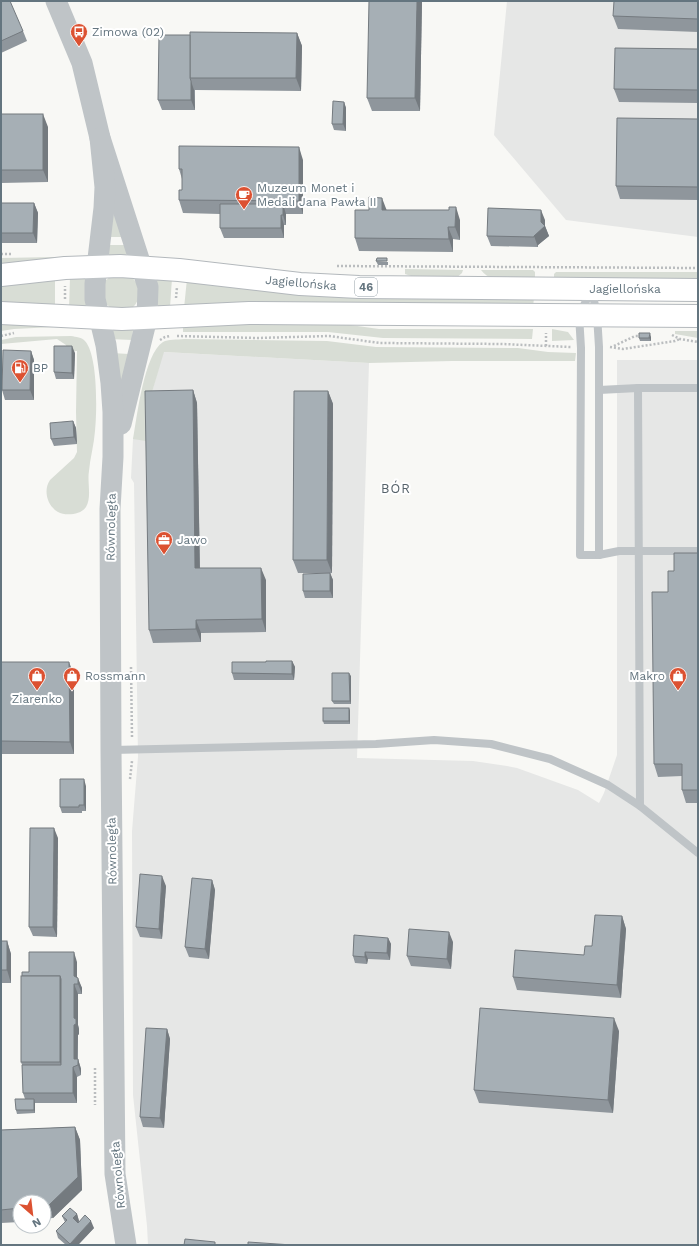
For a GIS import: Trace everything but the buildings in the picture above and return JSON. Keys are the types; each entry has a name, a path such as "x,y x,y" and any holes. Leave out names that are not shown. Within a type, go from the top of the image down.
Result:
{"main road":[{"name":"Jagiellońska","path":"1,275 97,266 142,267 300,284 359,287 698,290"},
{"name":"46","path":"1,312 100,318 146,318 250,313 698,316"}],"street":[{"path":"56,1 82,64 100,138"},
{"name":"Równoległa","path":"100,138 105,187 95,284 95,300 106,344 111,383 113,457 110,509 115,1174 126,1245"},
{"name":"Równoległa","path":"100,138 148,287 146,318 113,457"}],"lane":[{"path":"591,289 588,315 581,348 580,555 599,555 619,551 698,551"},
{"path":"591,289 588,315 599,390 599,555"},
{"path":"599,390 638,388 698,388"},
{"path":"638,388 640,806"},
{"path":"111,750 376,744 434,740 491,744 550,759 608,785 640,806 698,853"}],"path":[{"path":"332,266 698,268"},
{"path":"65,284 65,300"},
{"path":"176,300 178,286"},
{"path":"546,329 546,346"},
{"path":"666,335 674,335 680,339 698,342"},
{"path":"158,342 165,337 175,336 257,338 329,336 380,343 502,344 575,347"},
{"path":"643,336 635,336 614,347 623,349 680,339"},
{"path":"131,667 132,737"}],"shaded area":[{"path":"507,1 698,1 698,237 566,220 494,135"},
{"path":"111,205 125,237 108,237"},
{"path":"108,245 128,245 128,253 121,257 110,256 108,255"},
{"path":"54,257 54,262 1,267 1,258"},
{"path":"405,269 463,270 462,273 455,279 420,279 405,274"},
{"path":"481,270 533,270 535,272 535,278 533,281 498,280 491,278"},
{"path":"556,272 698,272 698,282 554,282 554,274"},
{"path":"89,275 87,307 69,309 70,277"},
{"path":"112,275 132,277 138,285 138,300 131,309 111,308 105,303 103,283"},
{"path":"55,278 55,307 1,305 1,282"},
{"path":"155,278 172,278 170,308 158,309"},
{"path":"187,279 534,297 533,308 184,308"},
{"path":"17,321 54,322 54,327 1,331 1,325"},
{"path":"183,323 343,324 379,329 533,329 532,339 383,338 328,332 183,332"},
{"path":"113,329 133,330 132,340 109,339"},
{"path":"552,329 568,332 574,340 552,341"},
{"path":"675,331 698,331 698,338 675,334"},
{"path":"16,337 79,337 85,341 89,348 96,384 96,411 90,461 88,503 84,510 69,514 58,512 51,506 47,498 47,488 50,480 74,458 77,452 77,351 67,351 66,345 57,339 1,344 1,340"},
{"path":"184,339 327,341 376,347 518,348 548,352 576,353 575,361 369,363 164,352 150,399 146,441 133,439 142,387 146,372 156,349 165,341"},
{"path":"163,352 369,363 357,758 473,761 507,766 517,768 578,790 599,803 617,755 617,360 698,360 698,1245 148,1245 133,1095 132,831 138,757 134,483 131,478 133,439 150,399"},
{"path":"112,353 129,354 122,391"}],"place":[{"name":"Zimowa (02)","path":"79,47"},
{"name":"Muzeum Monet i Medali Jana Pawła II","path":"244,210"},
{"name":"BP","path":"20,383"},
{"name":"Jawo","path":"164,555"},
{"name":"Ziarenko","path":"37,691"},
{"name":"Rossmann","path":"72,691"},
{"name":"Makro","path":"678,691"}],"district":[{"name":"BÓR","path":"396,488"}]}
